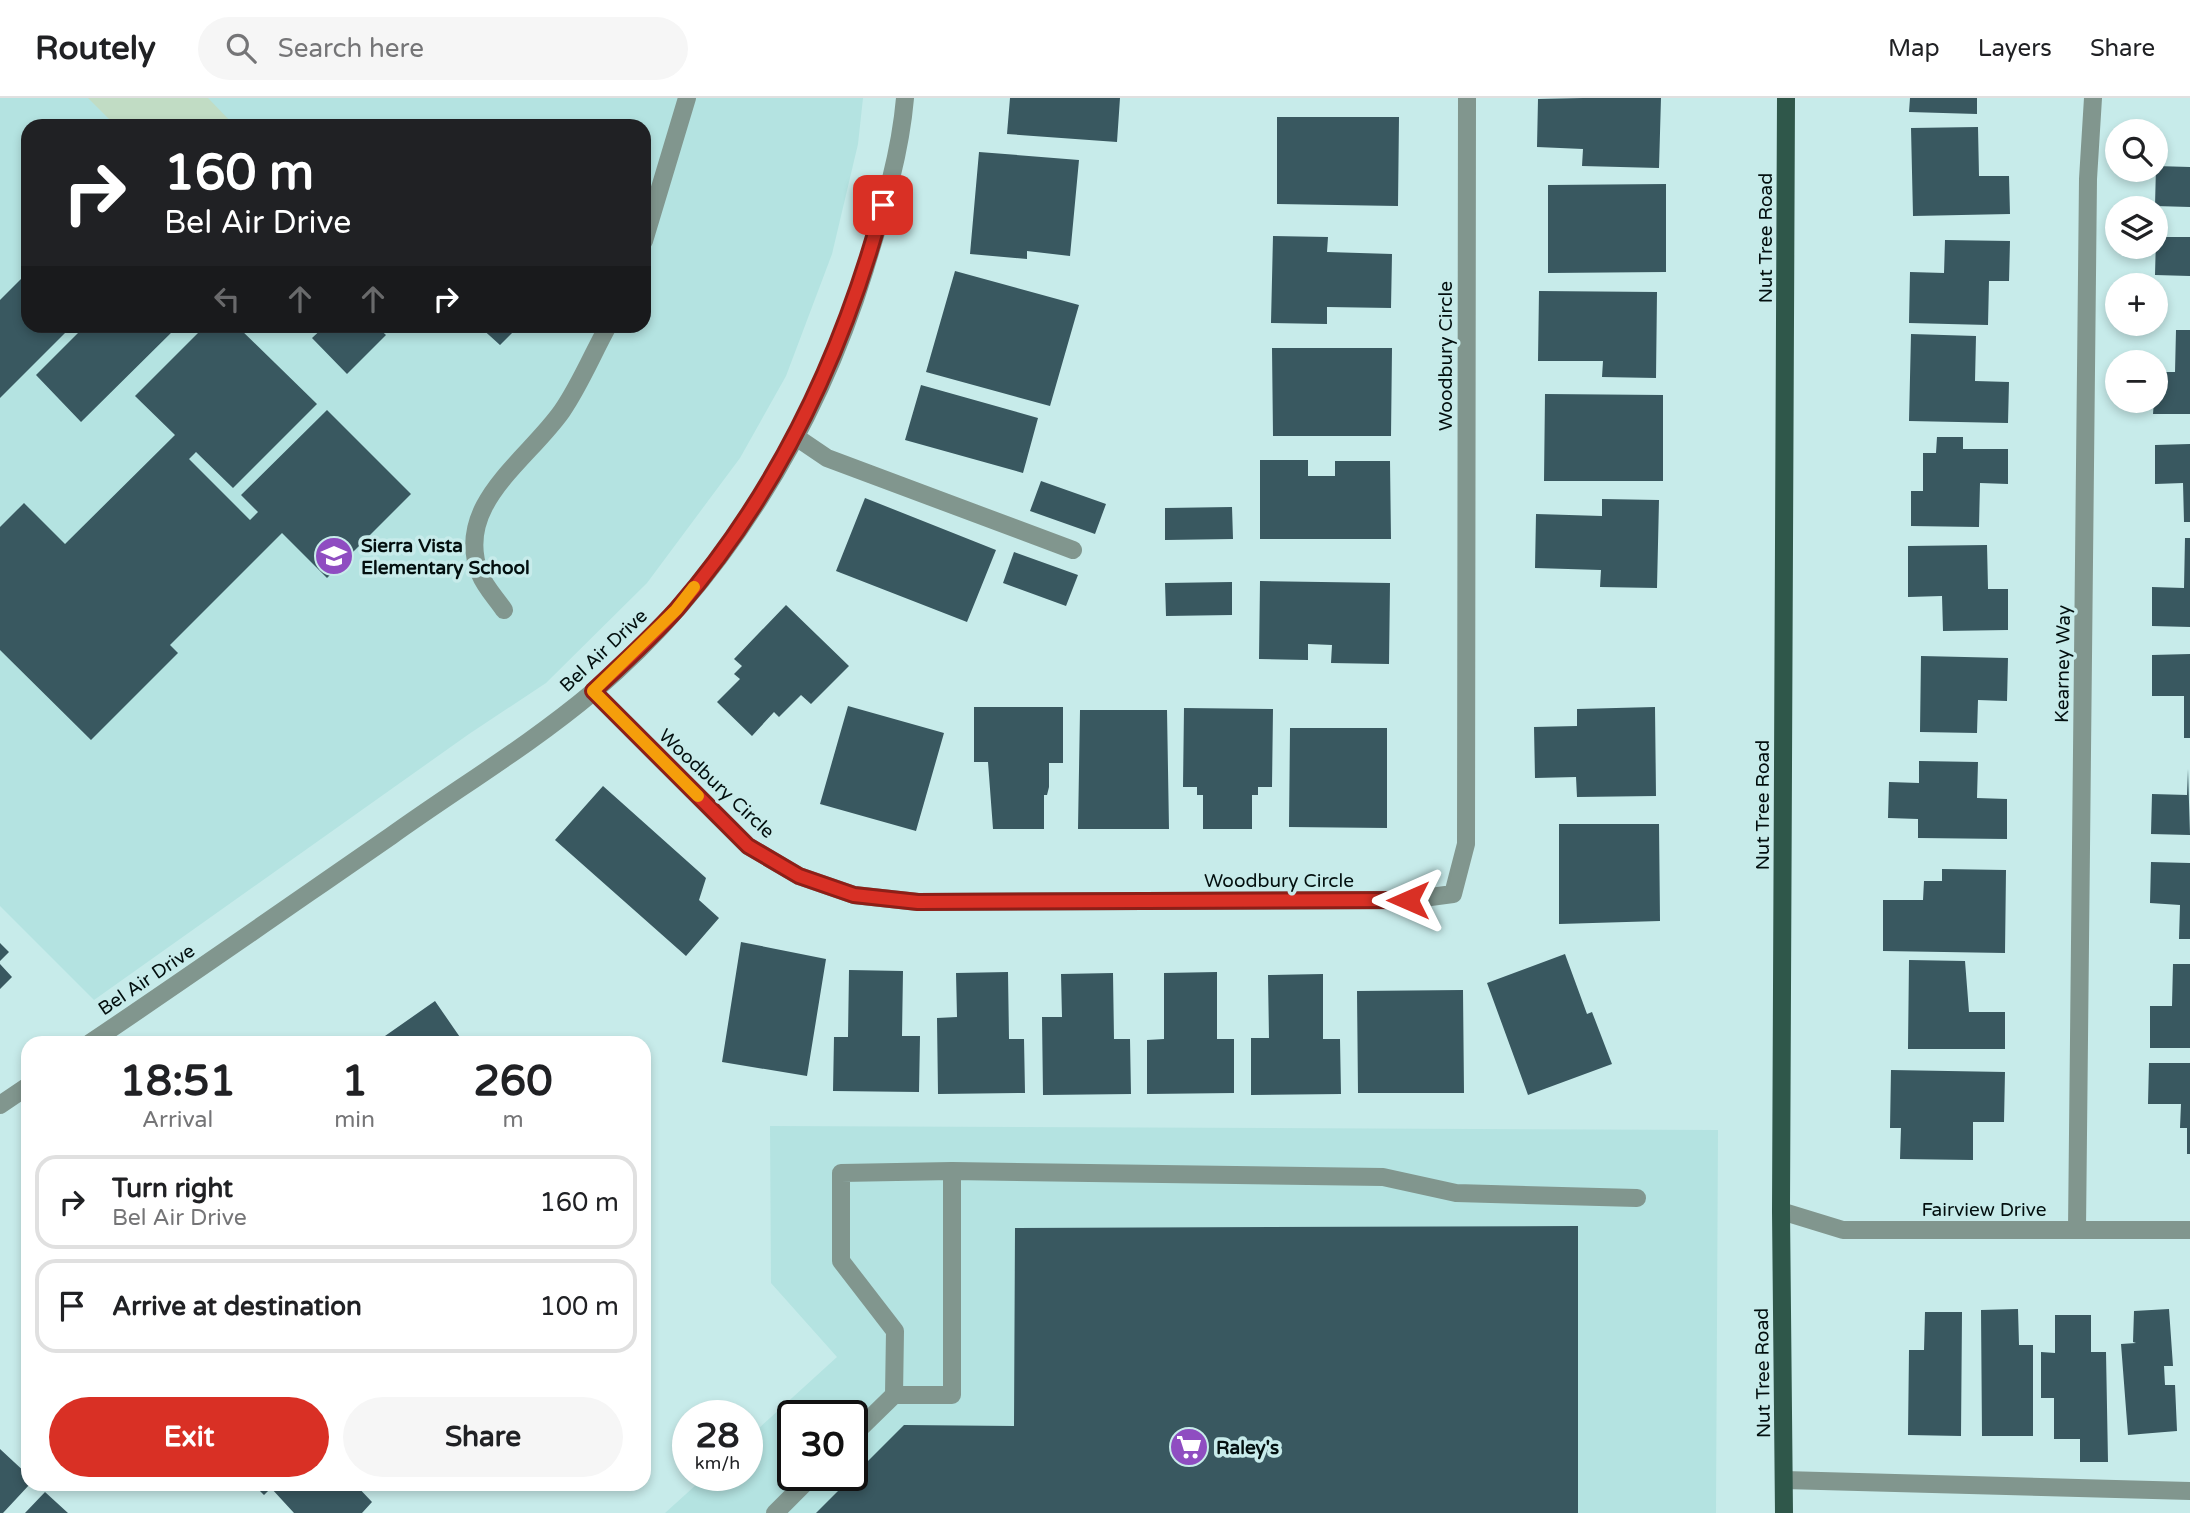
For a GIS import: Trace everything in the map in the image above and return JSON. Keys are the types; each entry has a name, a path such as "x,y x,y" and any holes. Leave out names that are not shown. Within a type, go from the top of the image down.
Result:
{"main road":[{"name":"Nut Tree Road","path":"1784,1513 1782,1211 1786,98"}],"street":[{"path":"651,218 687,98"},
{"name":"Bel Air Drive","path":"100,1036 522,746 593,691 676,610 734,537 796,437 834,356 857,293 901,142 905,98"},
{"name":"Woodbury Circle","path":"593,691 748,846 799,876 854,895 918,902 1408,900 1453,894 1466,844 1467,98"},
{"name":"Kearney Way","path":"2077,1230 2088,179 2093,98"},
{"path":"504,610 481,576 473,552 474,529 485,501 562,411 604,333"},
{"path":"796,437 827,458 1073,550"},
{"path":"0,1105 21,1091"},
{"path":"868,1420 894,1395 952,1395 952,1171"},
{"path":"894,1395 895,1331 841,1261 841,1173 952,1171 1382,1177 1456,1193 1637,1199"},
{"name":"Fairview Drive","path":"1782,1211 1843,1230 2190,1230"},
{"path":"1784,1480 2190,1491"},
{"path":"775,1513 797,1491"}],"shaded area":[{"name":"Sierra Vista Elementary School","path":"0,98 863,98 858,144 832,254 786,376 740,458 647,583 546,683 469,734 94,1000 0,906"},
{"path":"770,1126 1718,1130 1716,1513 665,1513 689,1491 763,1491 763,1424 777,1412 777,1491 868,1491 868,1400 790,1400 837,1357 771,1283"}],"green space":[{"path":"88,98 208,98 228,119 109,119"}],"building":[{"path":"1010,98 1120,98 1117,142 1007,134"},
{"path":"1661,98 1659,168 1582,166 1583,149 1537,147 1538,99"},
{"path":"1910,98 1977,98 1977,114 1909,112"},
{"path":"1277,117 1399,117 1398,206 1277,204"},
{"path":"1978,127 1979,176 2009,176 2010,214 1913,216 1911,128"},
{"path":"979,152 1079,160 1070,256 1027,251 1027,259 970,254"},
{"path":"2168,166 2190,167 2190,207 2168,206 2168,196 2155,196 2156,182 2168,182"},
{"path":"1666,184 1666,272 1548,273 1548,185"},
{"path":"1273,236 1328,237 1327,252 1392,254 1391,308 1327,307 1327,324 1271,323"},
{"path":"2168,237 2190,237 2190,276 2155,273 2155,259 2168,259"},
{"path":"1945,240 2010,241 2009,281 1989,281 1988,325 1909,323 1910,272 1944,273"},
{"path":"955,271 1079,305 1050,406 926,372"},
{"path":"21,279 21,333 65,333 0,398 0,300"},
{"path":"1539,291 1657,292 1656,378 1602,377 1603,361 1538,361"},
{"path":"2176,330 2190,330 2190,414 2153,414 2168,413 2168,372 2175,372"},
{"path":"78,333 171,333 81,422 36,375"},
{"path":"198,333 244,333 317,404 233,488 196,452 189,459 250,520 258,512 241,495 327,410 411,494 327,578 282,533 170,645 178,653 91,740 0,650 0,527 24,503 65,544 175,435 135,396"},
{"path":"317,333 386,335 347,374 312,338"},
{"path":"487,333 512,333 500,345"},
{"path":"1911,334 1976,336 1975,381 2009,382 2008,423 1909,421"},
{"path":"1272,348 1392,348 1391,436 1273,436"},
{"path":"921,385 1038,418 1023,473 905,440"},
{"path":"1545,394 1663,395 1663,481 1544,481"},
{"path":"1937,437 1963,437 1963,449 2008,449 2008,484 1980,483 1979,527 1911,526 1911,491 1923,491 1923,453 1936,453"},
{"path":"2190,444 2190,522 2184,522 2183,483 2155,484 2155,445"},
{"path":"1260,460 1308,460 1308,476 1335,476 1335,461 1390,461 1391,539 1260,539"},
{"path":"1041,481 1106,504 1095,534 1030,511"},
{"path":"865,498 996,550 967,622 836,571"},
{"path":"1602,499 1659,500 1657,588 1600,587 1601,570 1535,568 1536,514 1602,516"},
{"path":"1232,507 1233,539 1165,540 1165,508"},
{"path":"2185,538 2190,538 2190,627 2152,626 2152,587 2184,588"},
{"path":"1987,545 1988,589 2008,589 2008,630 1943,631 1942,596 1908,597 1908,546"},
{"path":"1014,552 1078,575 1066,606 1003,583"},
{"path":"1260,581 1390,583 1389,664 1331,663 1332,645 1308,644 1308,660 1259,659"},
{"path":"1232,582 1232,615 1166,616 1165,583"},
{"path":"786,605 849,666 811,704 801,695 779,717 774,712 752,736 717,702 740,679 734,674 742,666 734,659"},
{"path":"2190,654 2190,738 2184,738 2184,696 2152,696 2152,655"},
{"path":"1921,656 2008,658 2007,701 1978,700 1977,733 1920,732"},
{"path":"848,706 944,733 916,831 820,804"},
{"path":"974,707 1063,707 1063,763 1049,763 1049,787 1047,795 1044,795 1044,829 993,829 988,762 974,762"},
{"path":"1655,707 1656,796 1577,797 1576,777 1535,778 1534,727 1577,726 1577,709"},
{"path":"1184,708 1273,709 1272,787 1258,787 1258,795 1252,795 1252,829 1203,829 1203,795 1197,795 1197,787 1183,787"},
{"path":"1080,710 1167,710 1169,829 1078,829"},
{"path":"1290,728 1387,728 1387,828 1289,827"},
{"path":"1919,761 1978,762 1977,798 2007,799 2007,839 1918,838 1918,819 1888,818 1889,782 1919,783"},
{"path":"2188,769 2190,835 2151,834 2152,794 2187,795"},
{"path":"603,786 706,878 699,900 719,918 686,956 555,840"},
{"path":"1559,824 1659,824 1660,921 1559,924"},
{"path":"2151,862 2190,863 2190,939 2179,939 2180,905 2150,903"},
{"path":"1942,869 2006,870 2005,953 1883,951 1883,900 1923,900 1924,881 1942,881"},
{"path":"741,942 826,959 807,1076 722,1062"},
{"path":"0,943 9,952 0,961"},
{"path":"1565,954 1587,1014 1592,1012 1612,1064 1528,1095 1487,983"},
{"path":"1909,960 1965,961 1969,1012 2005,1012 2005,1049 1908,1049"},
{"path":"0,964 12,977 0,989"},
{"path":"2173,964 2190,964 2190,1048 2150,1048 2150,1006 2172,1006"},
{"path":"849,970 903,971 902,1036 920,1036 919,1092 833,1091 834,1037 848,1037"},
{"path":"1008,972 1009,1039 1024,1039 1025,1093 938,1094 937,1018 957,1017 956,973"},
{"path":"1217,972 1217,1039 1234,1039 1234,1093 1147,1094 1147,1040 1164,1039 1164,973"},
{"path":"1113,973 1114,1039 1130,1039 1131,1094 1043,1095 1042,1017 1062,1017 1061,974"},
{"path":"1323,974 1323,1039 1340,1039 1341,1094 1251,1095 1251,1038 1269,1038 1268,975"},
{"path":"1463,990 1464,1093 1358,1093 1357,991"},
{"path":"435,1001 459,1036 385,1036"},
{"path":"2149,1063 2190,1063 2190,1154 2187,1154 2187,1128 2180,1128 2181,1104 2148,1104"},
{"path":"1891,1070 2005,1072 2004,1122 1973,1122 1973,1160 1900,1159 1901,1128 1890,1128"},
{"path":"1578,1226 1578,1513 816,1513 838,1491 868,1491 868,1461 904,1425 1014,1426 1015,1228"},
{"path":"2018,1309 2019,1345 2033,1345 2033,1436 1982,1436 1981,1310"},
{"path":"2169,1309 2173,1366 2164,1366 2165,1385 2175,1385 2177,1431 2128,1435 2121,1344 2136,1343 2133,1342 2134,1311"},
{"path":"1925,1312 1962,1312 1961,1436 1908,1435 1909,1350 1924,1350"},
{"path":"2055,1315 2091,1315 2091,1352 2106,1352 2108,1462 2080,1462 2080,1439 2054,1439 2054,1398 2041,1398 2041,1352 2055,1353"},
{"path":"0,1449 21,1468 21,1491 23,1491 0,1513"},
{"path":"274,1491 362,1491 372,1502 362,1513 294,1513"},
{"path":"45,1492 68,1513 25,1513"}],"slow traffic":[{"path":"694,587 676,610 593,691 698,796"}],"place":[{"name":"Sierra Vista Elementary School","path":"334,556"},
{"name":"Raley's","path":"1189,1447"}],"route":[{"path":"883,205 857,293 834,356 796,437 734,537 676,610 593,691 748,846 799,876 854,895 918,902 1408,900"}]}
